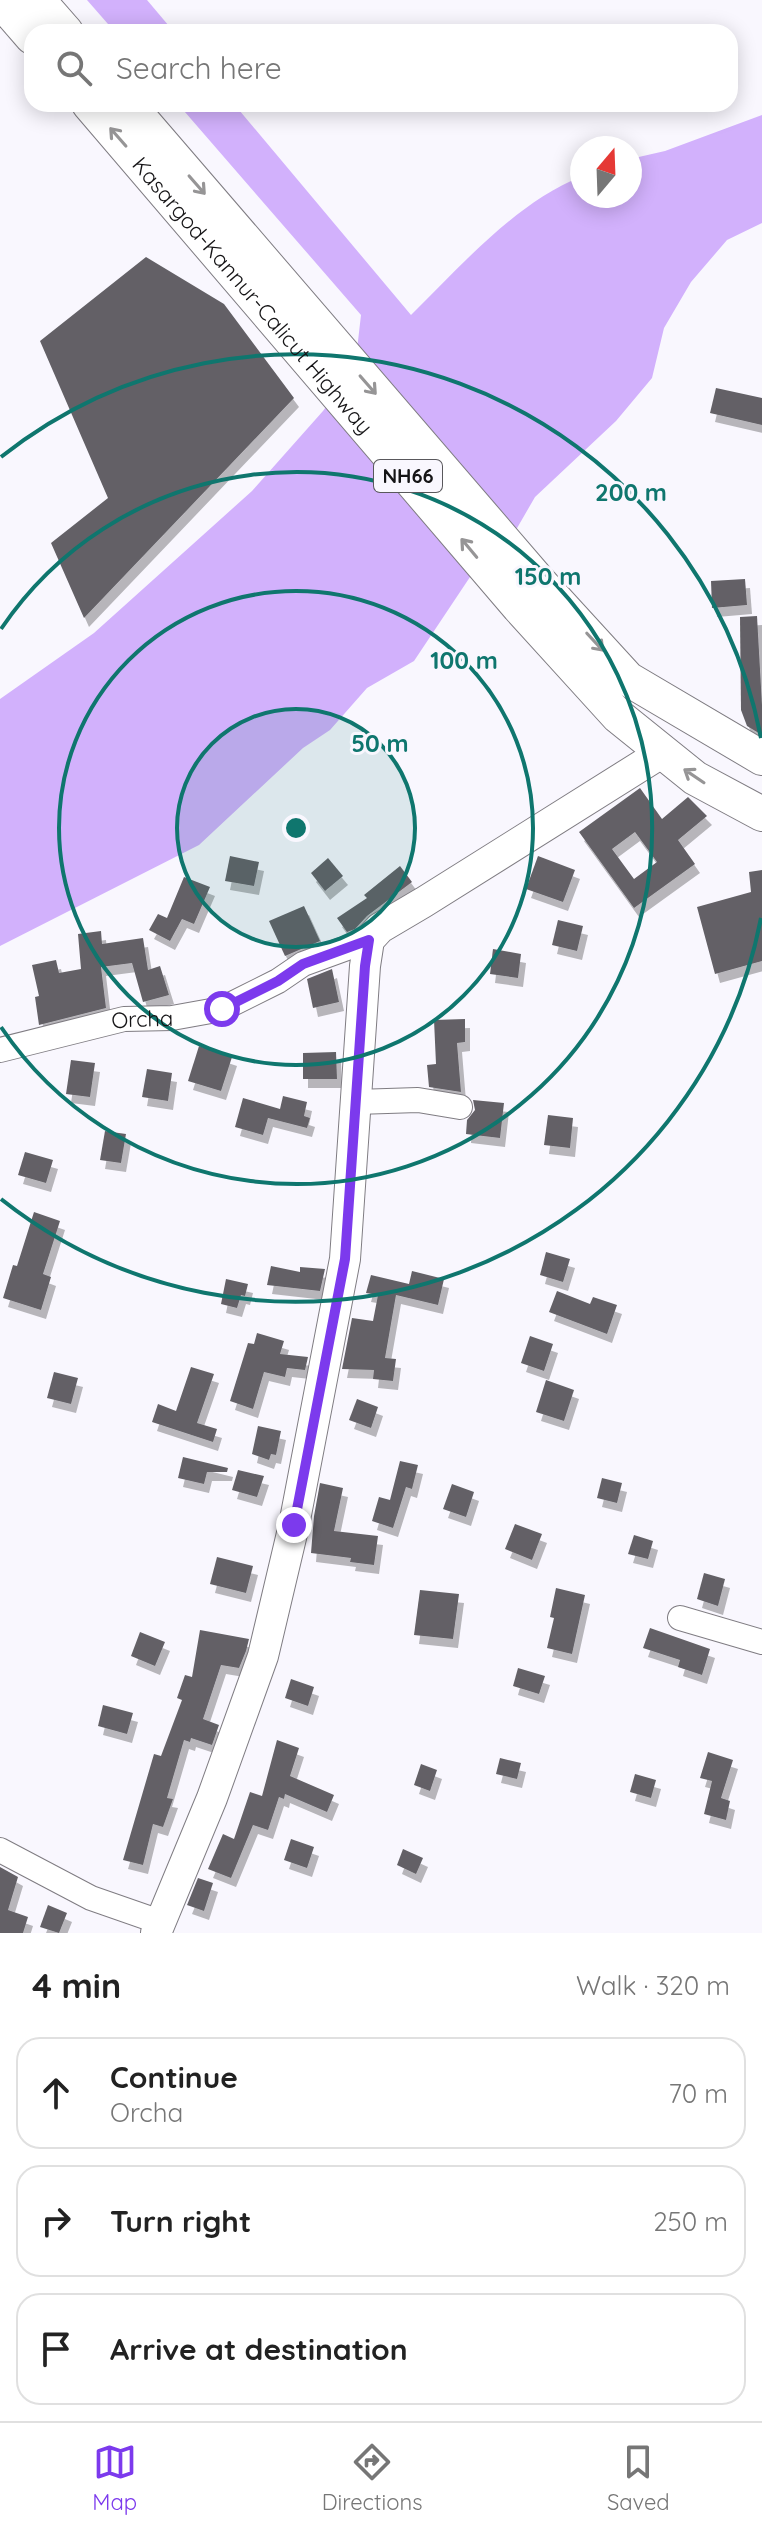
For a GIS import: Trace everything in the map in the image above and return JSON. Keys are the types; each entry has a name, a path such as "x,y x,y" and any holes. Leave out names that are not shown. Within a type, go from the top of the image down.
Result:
{"highway":[{"path":"0,0 24,28"},
{"path":"38,0 59,24"},
{"name":"Kasargod-Kannur-Calicut Highway","path":"97,112 307,335 531,596 618,716 695,778 762,814"},
{"name":"Kasargod-Kannur-Calicut Highway","path":"134,112 307,335"},
{"name":"Kasargod-Kannur-Calicut Highway","path":"531,596 628,679 762,758"}],"main road":[{"path":"158,1928 212,1798 263,1656 277,1605 345,1259 369,940 390,920 424,902 663,752"}],"street":[{"name":"Orcha","path":"0,1050 124,1019 172,1018 222,1009 278,981 303,964 369,940"},
{"path":"356,1102 418,1100 460,1107"},
{"path":"680,1618 762,1642"},
{"path":"0,1850 91,1898 158,1928"}],"shaded area":[{"path":"87,0 147,0 167,24 108,24"},
{"path":"185,112 241,112 411,315 490,237 557,188 570,182 570,208 642,208 642,156 665,151 762,115 762,223 727,240 691,282 664,328 652,378 616,421 535,497 509,542 470,577 414,661 367,688 330,730 303,748 199,845 0,946 0,699 94,633 252,491 323,411 355,367 361,315"}],"building":[{"path":"146,257 224,304 294,398 84,618 51,543 108,498 40,341"},
{"path":"716,388 762,398 762,425 710,413"},
{"path":"745,579 747,605 712,608 711,581"},
{"path":"757,616 762,735 747,726 741,710 740,617"},
{"path":"640,788 662,819 688,797 707,816 678,840 695,864 634,908 579,832","holes":["635,832 657,862 634,879 612,849"]},
{"path":"230,856 259,862 254,886 225,881"},
{"path":"538,856 575,870 563,902 526,889"},
{"path":"328,858 343,876 325,891 311,873"},
{"path":"400,866 412,882 355,929 347,932 337,918 367,898 364,895"},
{"path":"762,870 762,961 715,974 697,907 751,892 749,872"},
{"path":"184,877 210,887 194,924 182,919 170,941 149,930 158,914 167,918"},
{"path":"304,906 320,941 285,956 269,921"},
{"path":"558,920 583,926 577,951 552,945"},
{"path":"101,931 102,944 143,938 148,970 160,966 169,995 143,1002 132,963 101,967 106,1008 39,1025 35,997 39,996 32,965 56,960 59,973 81,969 78,934"},
{"path":"493,949 521,954 518,978 490,974"},
{"path":"332,969 339,1002 313,1008 307,979"},
{"path":"465,1019 465,1042 457,1043 461,1092 429,1087 427,1065 436,1064 434,1020"},
{"path":"199,1046 232,1057 221,1091 188,1081"},
{"path":"336,1052 337,1079 303,1079 303,1053"},
{"path":"71,1060 95,1063 90,1097 66,1094"},
{"path":"147,1069 172,1073 168,1101 142,1097"},
{"path":"283,1096 307,1102 304,1116 310,1118 307,1128 268,1118 263,1135 235,1127 243,1098 280,1109"},
{"path":"473,1100 504,1103 500,1138 466,1134 467,1120 475,1110"},
{"path":"548,1115 573,1118 570,1148 544,1145"},
{"path":"105,1131 126,1134 121,1163 100,1160"},
{"path":"25,1152 53,1160 46,1183 18,1175"},
{"path":"34,1212 60,1221 43,1274 51,1277 41,1310 3,1298"},
{"path":"546,1252 570,1259 563,1282 540,1275"},
{"path":"271,1266 300,1272 300,1267 325,1269 320,1291 267,1285"},
{"path":"412,1271 444,1279 438,1305 396,1295 385,1358 396,1359 393,1381 373,1379 374,1370 342,1369 352,1318 373,1321 378,1295 366,1293 371,1275 409,1284"},
{"path":"226,1279 248,1284 237,1308 221,1304"},
{"path":"557,1291 590,1304 593,1297 617,1305 607,1334 549,1312"},
{"path":"257,1333 284,1341 280,1354 308,1357 305,1370 287,1368 285,1377 264,1372 253,1409 230,1401 248,1343 254,1344"},
{"path":"530,1336 553,1344 544,1371 521,1363"},
{"path":"191,1367 214,1374 197,1423 217,1429 213,1442 152,1422 158,1404 176,1411"},
{"path":"54,1372 78,1378 71,1404 47,1398"},
{"path":"546,1380 574,1390 564,1421 536,1412"},
{"path":"357,1399 378,1407 371,1428 349,1420"},
{"path":"258,1426 281,1431 276,1455 271,1454 269,1460 252,1454"},
{"path":"183,1457 228,1468 227,1472 207,1472 204,1484 178,1478"},
{"path":"400,1461 418,1465 412,1489 406,1487 393,1528 372,1521 379,1497 390,1500"},
{"path":"238,1470 264,1476 257,1497 232,1490"},
{"path":"602,1478 622,1483 617,1503 597,1498"},
{"path":"320,1483 343,1488 334,1531 378,1536 374,1565 350,1562 351,1558 311,1553"},
{"path":"452,1484 474,1492 466,1517 443,1509"},
{"path":"515,1524 542,1534 532,1560 505,1549"},
{"path":"634,1535 653,1541 648,1559 628,1554"},
{"path":"217,1557 253,1566 246,1593 210,1584"},
{"path":"704,1573 725,1579 718,1606 697,1599"},
{"path":"556,1588 585,1595 572,1654 547,1648 554,1618 550,1617"},
{"path":"420,1590 459,1594 453,1639 414,1635"},
{"path":"650,1628 710,1649 702,1675 678,1667 680,1660 643,1648"},
{"path":"200,1630 249,1639 246,1651 239,1668 221,1665 203,1719 219,1725 212,1745 191,1738 190,1742 184,1740 167,1798 173,1799 163,1827 153,1824 143,1865 123,1860 154,1754 161,1756 182,1700 177,1698 185,1675 192,1677"},
{"path":"140,1632 165,1642 155,1666 131,1656"},
{"path":"518,1668 545,1676 539,1694 513,1686"},
{"path":"291,1679 314,1687 308,1706 285,1698"},
{"path":"103,1705 133,1713 127,1734 98,1726"},
{"path":"277,1740 299,1748 290,1776 334,1795 327,1812 285,1794 284,1799 279,1797 268,1830 253,1825 231,1878 208,1869 223,1834 234,1839 250,1792 262,1796"},
{"path":"708,1752 733,1760 721,1798 730,1801 726,1820 704,1814 712,1781 700,1778"},
{"path":"500,1758 521,1763 517,1779 496,1774"},
{"path":"421,1764 437,1770 430,1791 414,1785"},
{"path":"635,1774 656,1780 651,1798 630,1792"},
{"path":"291,1839 314,1847 307,1868 284,1860"},
{"path":"403,1849 423,1858 416,1874 397,1865"},
{"path":"0,1867 18,1877 8,1910 28,1917 23,1933 0,1933"},
{"path":"198,1878 213,1883 204,1911 187,1905"},
{"path":"48,1905 67,1913 59,1933 40,1927"}],"route":[{"path":"222,1009 278,981 303,964 369,940 345,1259 294,1525"}]}
